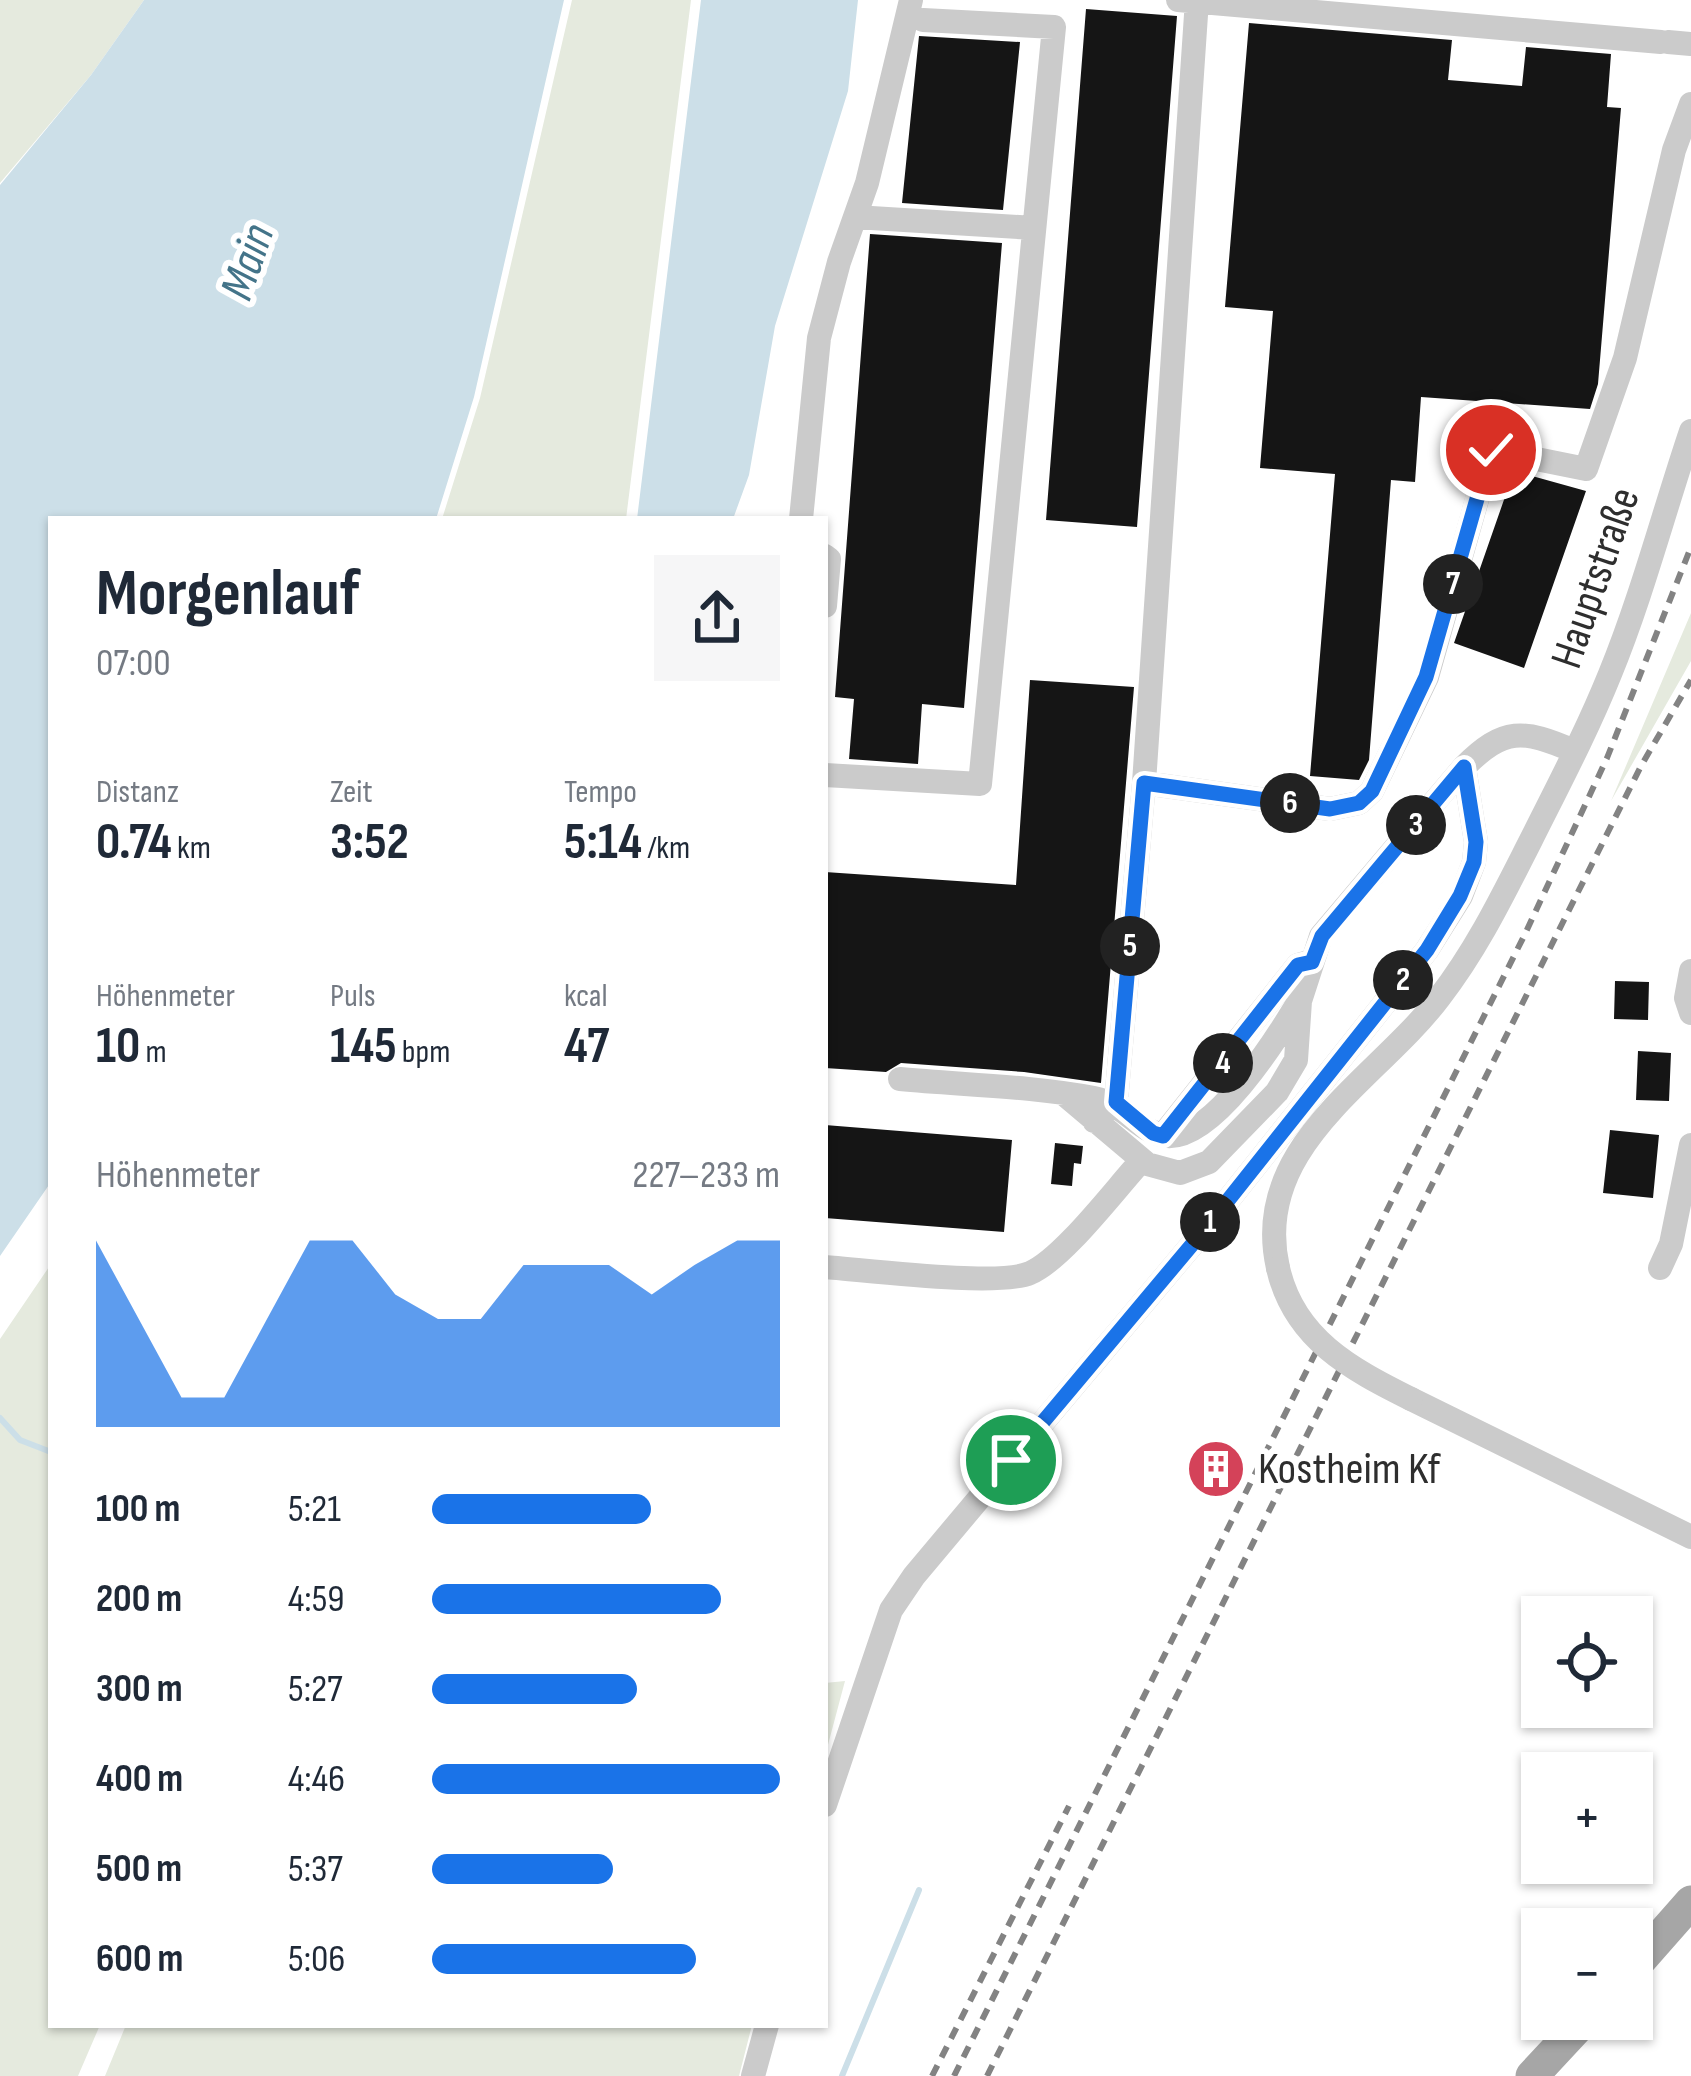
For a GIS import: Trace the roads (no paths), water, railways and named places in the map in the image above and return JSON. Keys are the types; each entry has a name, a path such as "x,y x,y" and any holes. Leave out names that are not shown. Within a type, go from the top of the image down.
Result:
{"main road":[{"path":"1653,1945 1691,1902"},
{"path":"1532,2076 1566,2040"}],"street":[{"path":"1178,0 1429,11 1674,43"},
{"path":"1094,1121 1116,1102 1144,783 1197,1"},
{"path":"801,516 820,338 917,10 1054,27 980,784 828,775"},
{"path":"1144,783 1330,809 1359,803 1372,791 1426,677 1491,450 1586,469 1625,358 1674,150 1691,104"},
{"path":"855,217 1034,229"},
{"name":"Hauptstraße","path":"1691,431 1610,674 1487,928 1409,1035 1327,1115 1295,1155 1277,1203 1274,1229 1278,1268 1290,1304 1340,1362 1691,1537"},
{"path":"1064,1094 1142,1160 1180,1173 1209,1162 1276,1093 1296,1060 1300,1000 1322,936 1464,767 1488,742 1509,734 1540,737 1574,752"},
{"path":"828,1795 892,1610 914,1576 1206,1228 1427,950 1460,896 1474,862 1464,767"},
{"path":"1163,1136 1298,965 1312,962"},
{"path":"1691,970 1686,998 1691,1013"},
{"path":"900,1079 1116,1102 1153,1133 1188,1133 1227,1101 1268,1051 1300,1000"},
{"path":"1660,1268 1671,1244 1691,1145"},
{"path":"828,1267 996,1278 1028,1274 1050,1260 1142,1160"},
{"path":"753,2076 766,2028"}],"water":[{"name":"Main","path":"144,0 564,0 474,397 437,516 48,516 48,1186 0,1256 0,185 91,75"},
{"path":"701,0 858,0 848,91 775,326 749,475 734,516 637,516"}],"waterway":[{"path":"0,1418 20,1440 48,1451"},
{"path":"842,2076 919,1890"}],"railway":[{"path":"954,2076 1525,934 1607,758 1691,547"},
{"path":"987,2076 1641,766 1691,680"},
{"path":"932,2076 1069,1806"}],"place":[{"name":"Kostheim Kf","path":"1216,1469"}]}
